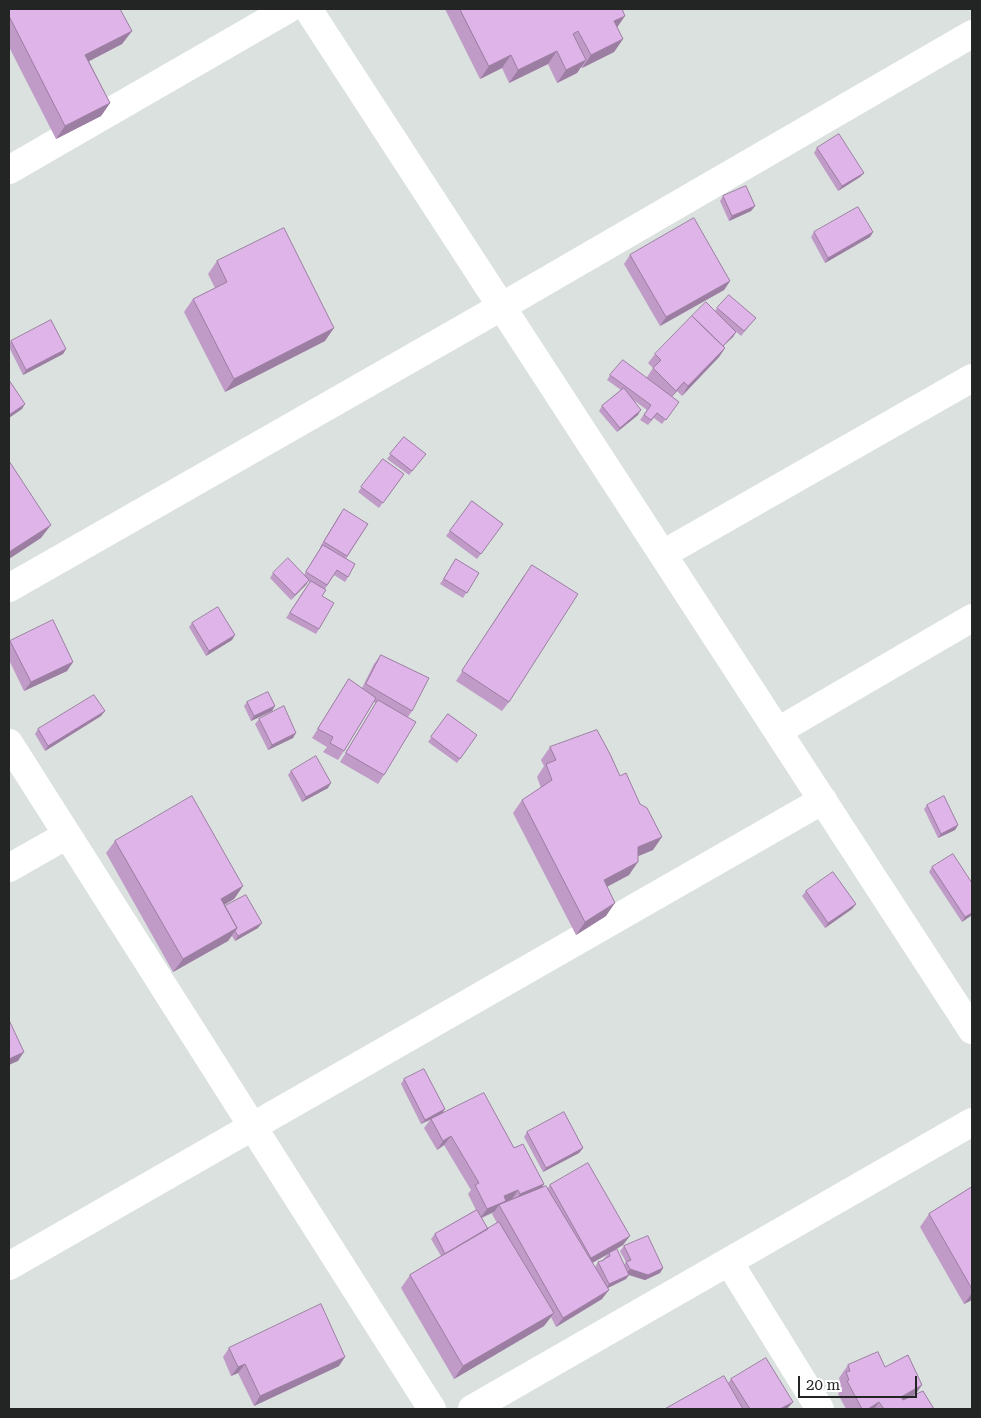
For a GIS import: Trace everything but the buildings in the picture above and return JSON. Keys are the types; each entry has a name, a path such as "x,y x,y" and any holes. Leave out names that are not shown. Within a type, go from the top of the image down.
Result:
{"street":[{"path":"9,170 288,9"},
{"path":"308,9 972,1030"},
{"path":"9,588 502,307 972,34"},
{"path":"663,554 972,378"},
{"path":"778,731 972,618"},
{"path":"9,743 432,1409"},
{"path":"9,1266 823,800"},
{"path":"9,868 67,835"},
{"path":"472,1409 972,1122"},
{"path":"729,1262 820,1409"}]}
